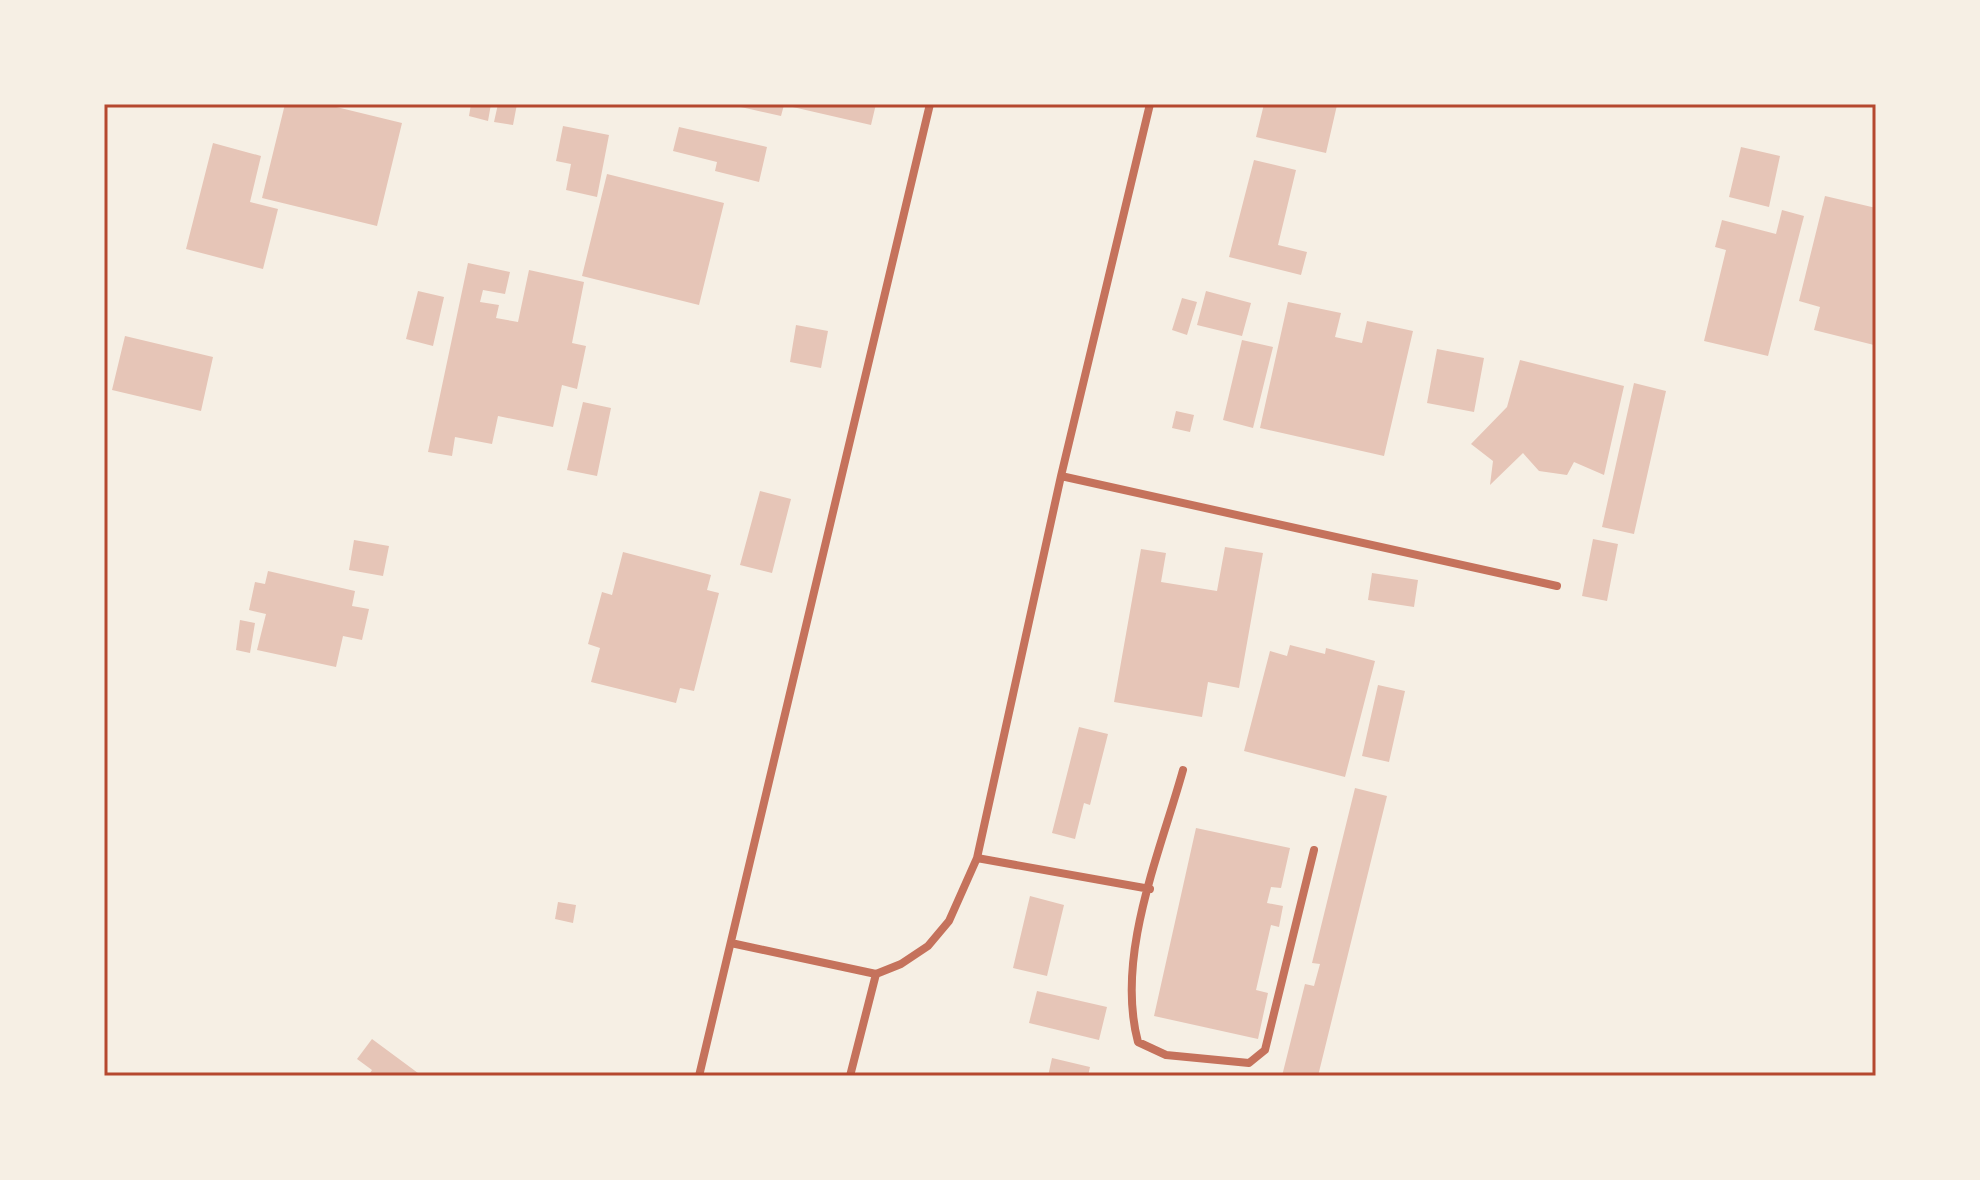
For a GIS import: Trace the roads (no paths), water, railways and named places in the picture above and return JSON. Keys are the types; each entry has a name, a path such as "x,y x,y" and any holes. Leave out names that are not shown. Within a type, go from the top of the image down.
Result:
{"street":[{"path":"699,1076 930,104"},
{"path":"731,943 876,974 901,964 928,946 949,921 977,858 1061,476 1150,104"},
{"path":"1061,476 1557,586"},
{"path":"1183,770 1130,967 1131,1016 1138,1042 1166,1055 1249,1063 1265,1050 1314,850"},
{"path":"977,858 1150,889"},
{"path":"850,1076 876,974"}]}
